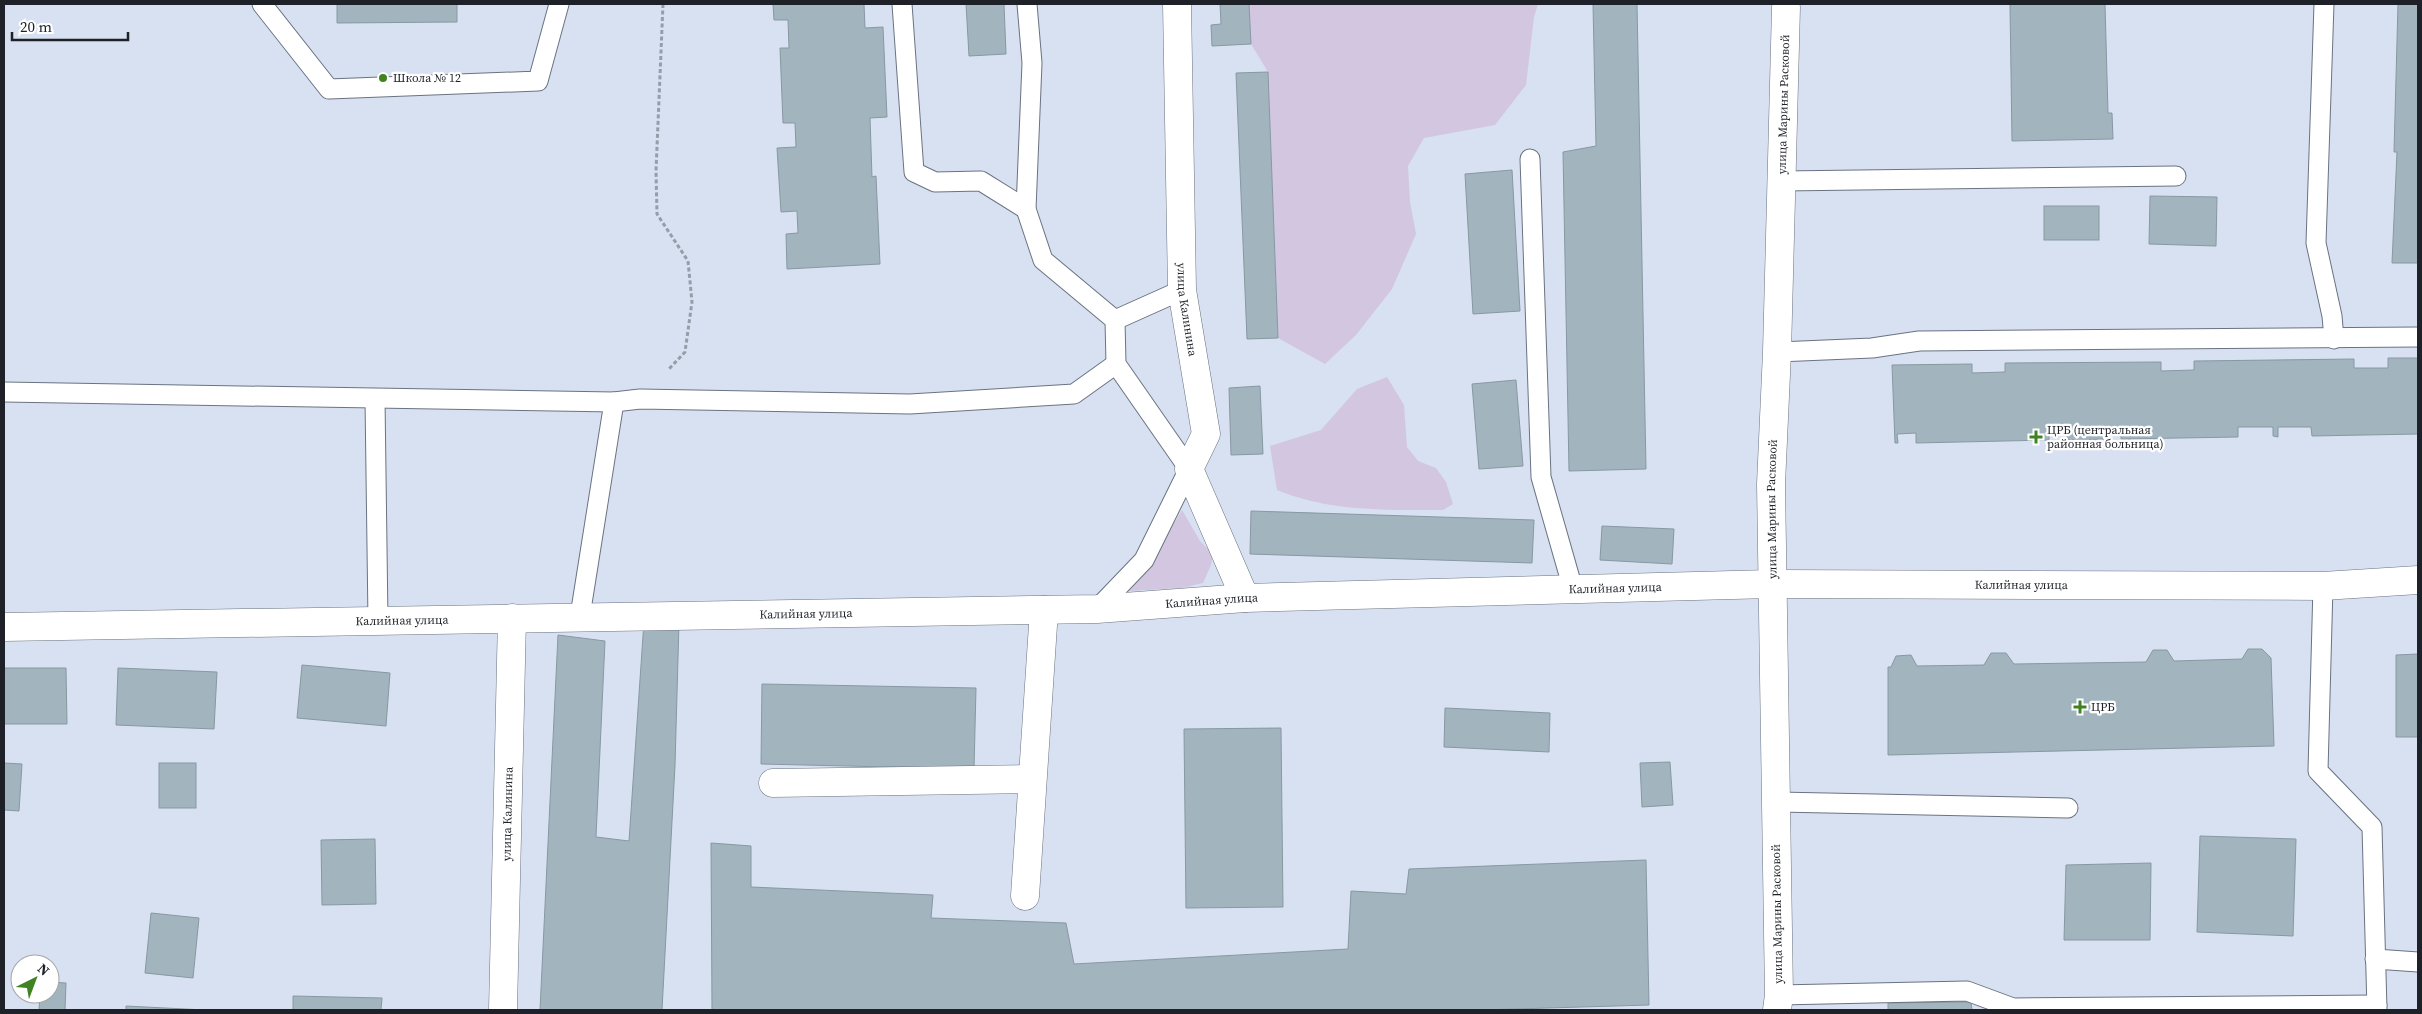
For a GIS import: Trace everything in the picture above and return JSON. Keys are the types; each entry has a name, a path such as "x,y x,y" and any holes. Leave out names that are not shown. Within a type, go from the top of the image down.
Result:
{"street":[{"name":"улица Калинина","path":"1177,4 1182,290 1206,434 1189,470"},
{"name":"улица Марины Расковой","path":"1778,1003 1771,484 1782,181 1784,5"},
{"path":"1189,470 1245,598"},
{"name":"Калийная улица","path":"4,627 580,616 1097,609 1245,598 1771,584 2323,586 2418,580"},
{"path":"1024,896 1044,610"},
{"name":"улица Калинина","path":"503,1010 512,618"},
{"path":"773,783 1032,779"}],"lane":[{"path":"262,4 329,89 538,80 560,4"},
{"path":"902,4 914,172 935,182 981,181 1026,209"},
{"path":"1027,4 1032,63 1026,209 1043,260 1115,320 1116,364 1189,470 1144,560 1097,609"},
{"path":"2324,4 2316,243 2332,316 2334,339"},
{"path":"1530,159 1541,477 1573,589"},
{"path":"1782,181 2176,176"},
{"path":"1115,320 1182,290"},
{"path":"1777,352 1872,348 1919,341 2418,337"},
{"path":"4,392 375,399 614,402 640,399 910,404 1074,394 1116,364"},
{"path":"375,399 378,620"},
{"path":"580,616 614,402"},
{"path":"1778,1003 1967,991 2013,1009 2377,1008 2372,827 2318,771 2323,586"},
{"path":"1775,802 2068,808"},
{"path":"2376,959 2418,962"}],"path":[{"path":"640,399 685,352 692,302 688,261 657,214 656,171 663,4"}],"shaded area":[{"path":"1249,4 1538,4 1534,17 1526,85 1495,125 1424,138 1408,166 1410,202 1416,234 1392,289 1356,335 1325,364 1278,338 1268,72 1251,44"},
{"path":"1387,377 1404,405 1407,447 1418,461 1436,468 1446,482 1453,504 1443,510 1359,508 1317,502 1277,490 1270,446 1321,430 1357,389"},
{"path":"1182,510 1200,541 1213,554 1211,565 1203,583 1182,588 1128,591 1154,557"}],"building":[{"path":"337,4 457,4 457,22 337,23"},
{"path":"773,4 864,4 865,28 883,27 887,117 870,118 872,177 876,176 880,264 787,269 786,234 798,233 797,211 781,212 777,148 796,147 795,123 783,123 780,48 789,48 788,20 774,20"},
{"path":"966,4 1004,4 1006,54 969,56"},
{"path":"1220,4 1249,4 1251,44 1212,46 1211,25 1221,24"},
{"path":"1593,4 1637,4 1646,469 1569,471 1563,152 1596,146"},
{"path":"2010,4 2105,4 2108,113 2112,113 2113,139 2012,141"},
{"path":"2398,4 2418,4 2418,263 2392,263 2397,152 2394,152"},
{"path":"1268,72 1278,338 1247,339 1236,73"},
{"path":"1512,170 1520,311 1473,314 1465,174"},
{"path":"2150,196 2217,197 2216,246 2149,244"},
{"path":"2044,206 2099,206 2099,240 2044,240"},
{"path":"2388,358 2418,358 2418,434 2312,436 2311,427 2278,427 2278,437 2273,436 2273,427 2238,427 2238,437 2121,439 2121,430 2105,430 2105,439 2067,440 2067,431 2049,431 2049,440 1916,443 1916,433 1897,434 1898,443 1895,443 1892,365 1972,364 1972,373 2005,372 2005,363 2161,362 2161,371 2194,370 2194,361 2354,359 2354,368 2388,368"},
{"path":"1516,380 1523,466 1479,469 1472,384"},
{"path":"1260,386 1263,454 1231,455 1229,388"},
{"path":"1251,511 1534,520 1532,563 1250,554"},
{"path":"1602,526 1674,529 1672,564 1600,560"},
{"path":"644,621 679,623 675,765 662,1010 540,1010 558,635 605,641 596,837 629,841"},
{"name":"ЦРБ","path":"2248,649 2262,649 2271,658 2274,746 1888,755 1888,667 1891,667 1896,656 1911,655 1917,666 1984,665 1991,653 2006,653 2014,664 2146,662 2153,650 2167,650 2174,661 2242,659"},
{"path":"2418,654 2418,737 2396,737 2396,655"},
{"path":"302,665 390,673 386,726 297,718"},
{"path":"4,668 66,668 67,724 4,724"},
{"path":"118,668 217,672 214,729 116,725"},
{"path":"762,684 976,688 974,769 761,764"},
{"path":"1445,708 1550,713 1549,752 1444,747"},
{"path":"1281,728 1283,907 1186,908 1184,729"},
{"path":"1670,762 1673,805 1642,807 1640,763"},
{"path":"4,763 22,764 19,811 4,810"},
{"path":"159,763 196,763 196,808 159,808"},
{"path":"2200,836 2296,839 2293,936 2197,932"},
{"path":"375,839 376,904 322,905 321,840"},
{"path":"711,843 751,846 751,887 933,895 931,918 1066,923 1074,964 1348,949 1351,891 1406,894 1409,869 1646,860 1649,1005 1481,1010 712,1010"},
{"path":"2151,863 2150,940 2064,940 2066,865"},
{"path":"151,913 199,918 193,978 145,973"},
{"path":"60,983 66,983 65,1010 39,1010 39,1004 60,1004"},
{"path":"293,996 382,998 381,1010 293,1010"},
{"path":"1971,1002 1972,1010 1888,1010 1888,1003"},
{"path":"126,1006 205,1010 126,1010"}],"place":[{"name":"Школа № 12","path":"383,78"},
{"name":"ЦРБ (центральная районная больница)","path":"2036,437"},
{"name":"ЦРБ","path":"2080,707"}]}
